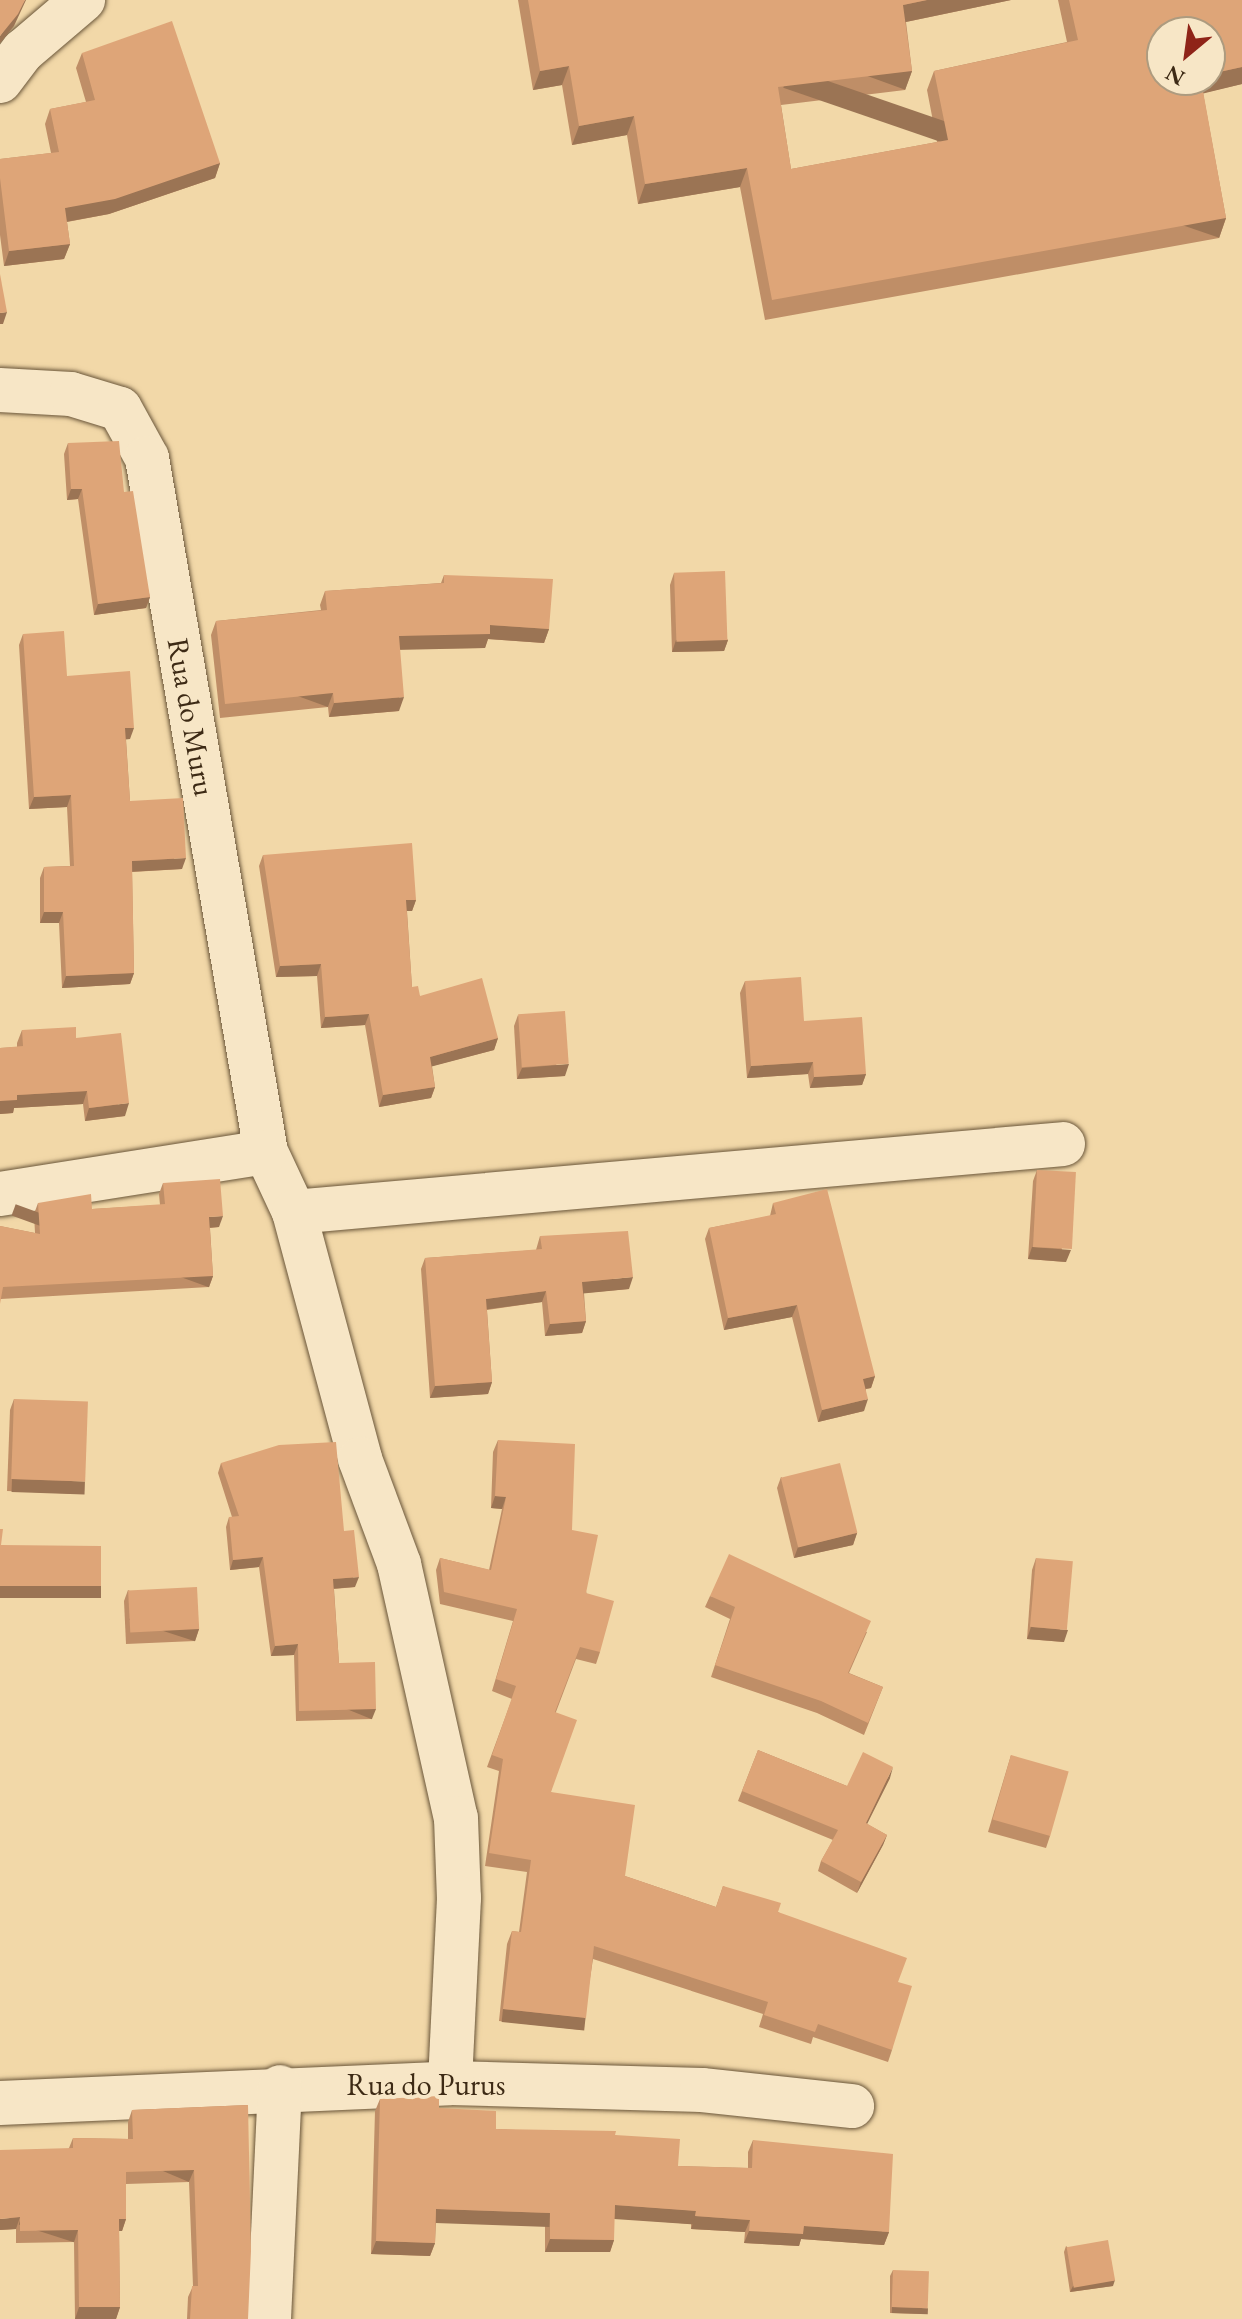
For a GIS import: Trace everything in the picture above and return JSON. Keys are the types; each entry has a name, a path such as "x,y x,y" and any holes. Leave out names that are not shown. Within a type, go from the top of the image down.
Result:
{"street":[{"path":"0,81 23,51 83,0"},
{"name":"Rua do Muru","path":"0,390 71,394 120,409 147,458 266,1152 294,1212 355,1444 399,1564 456,1818 459,1898 450,2083"},
{"path":"294,1212 1063,1144"},
{"path":"0,1194 266,1152"},
{"name":"Rua do Purus","path":"0,2103 280,2087 450,2083 702,2090 852,2106"},
{"path":"269,2319 280,2087"}],"building":[{"path":"0,0 25,0 0,36"},
{"path":"528,0 927,0 903,5 912,71 778,87 791,169 948,140 934,71 1078,40 1069,0 1242,0 1242,67 1226,70 1226,16 1146,16 1146,96 1204,96 1226,218 772,300 747,168 645,184 634,116 579,126 569,66 540,71"},
{"path":"172,21 220,163 115,199 65,208 70,244 9,251 0,159 59,152 50,109 95,100 82,53"},
{"path":"0,274 7,312 0,313"},
{"path":"119,441 124,492 133,491 150,597 98,604 82,489 71,489 68,443"},
{"path":"725,571 727,640 676,642 674,573"},
{"path":"444,575 553,579 549,629 490,625 490,634 399,636 404,697 334,703 333,693 225,704 216,621 327,610 325,591 444,583"},
{"path":"64,631 67,676 130,671 134,728 125,728 130,801 183,798 186,858 132,861 134,973 66,976 63,912 44,912 44,867 74,866 71,795 34,797 23,634"},
{"path":"412,843 416,900 406,900 412,987 418,986 420,996 482,978 498,1038 430,1057 435,1087 383,1095 369,1014 325,1017 321,964 280,966 263,855"},
{"path":"801,977 804,1021 862,1017 866,1074 814,1077 813,1062 751,1066 745,981"},
{"path":"565,1011 569,1064 522,1067 518,1014"},
{"path":"76,1027 76,1038 121,1033 129,1103 89,1108 87,1091 17,1095 17,1100 0,1101 0,1048 23,1046 22,1030"},
{"path":"1037,1170 1076,1172 1072,1249 1033,1247"},
{"path":"220,1179 223,1216 209,1217 213,1276 3,1287 0,1304 0,1226 40,1234 38,1203 91,1194 92,1209 165,1204 163,1183"},
{"path":"827,1189 875,1376 863,1379 868,1399 822,1410 797,1305 728,1318 709,1228 776,1214 773,1203"},
{"path":"628,1231 633,1277 582,1282 586,1321 550,1324 546,1291 486,1299 492,1382 435,1386 425,1258 542,1249 540,1236"},
{"path":"14,1399 88,1402 85,1482 11,1479"},
{"path":"498,1440 575,1444 572,1530 598,1535 586,1593 614,1601 600,1652 580,1647 555,1712 577,1720 551,1792 635,1805 625,1876 716,1907 723,1886 781,1903 778,1912 907,1958 898,1982 912,1986 892,2050 818,2024 815,2032 764,2015 768,2002 594,1946 586,2018 503,2009 512,1931 521,1932 531,1860 489,1853 503,1759 492,1755 516,1686 496,1679 517,1609 444,1592 440,1558 491,1570 506,1497 495,1496"},
{"path":"336,1442 344,1531 354,1530 359,1577 333,1579 339,1663 375,1662 376,1709 299,1711 298,1644 275,1646 263,1557 233,1560 229,1517 239,1516 221,1463 279,1445"},
{"path":"840,1463 857,1533 798,1548 781,1478"},
{"path":"0,1529 3,1529 1,1545 101,1546 101,1586 0,1586"},
{"path":"729,1554 871,1621 848,1673 883,1687 868,1723 821,1701 715,1665 735,1607 710,1596"},
{"path":"1036,1558 1073,1561 1067,1630 1030,1627"},
{"path":"197,1587 199,1629 130,1633 128,1591"},
{"path":"758,1750 847,1786 863,1752 893,1767 866,1823 887,1835 861,1882 821,1861 838,1830 742,1791"},
{"path":"1011,1755 1069,1772 1050,1836 993,1819"},
{"path":"439,2096 439,2108 496,2111 496,2129 616,2131 615,2135 680,2139 678,2166 752,2168 753,2140 893,2154 889,2232 804,2226 803,2234 749,2231 750,2220 695,2216 696,2211 615,2205 614,2240 550,2239 550,2213 436,2209 435,2243 376,2241 380,2099"},
{"path":"248,2105 251,2251 248,2319 190,2319 192,2286 198,2286 194,2170 126,2172 126,2219 119,2219 120,2307 79,2307 78,2230 20,2231 20,2217 0,2219 0,2150 73,2148 73,2138 133,2139 132,2110"},
{"path":"1108,2240 1115,2280 1074,2288 1067,2247"},
{"path":"893,2270 929,2271 928,2308 892,2307"}]}
